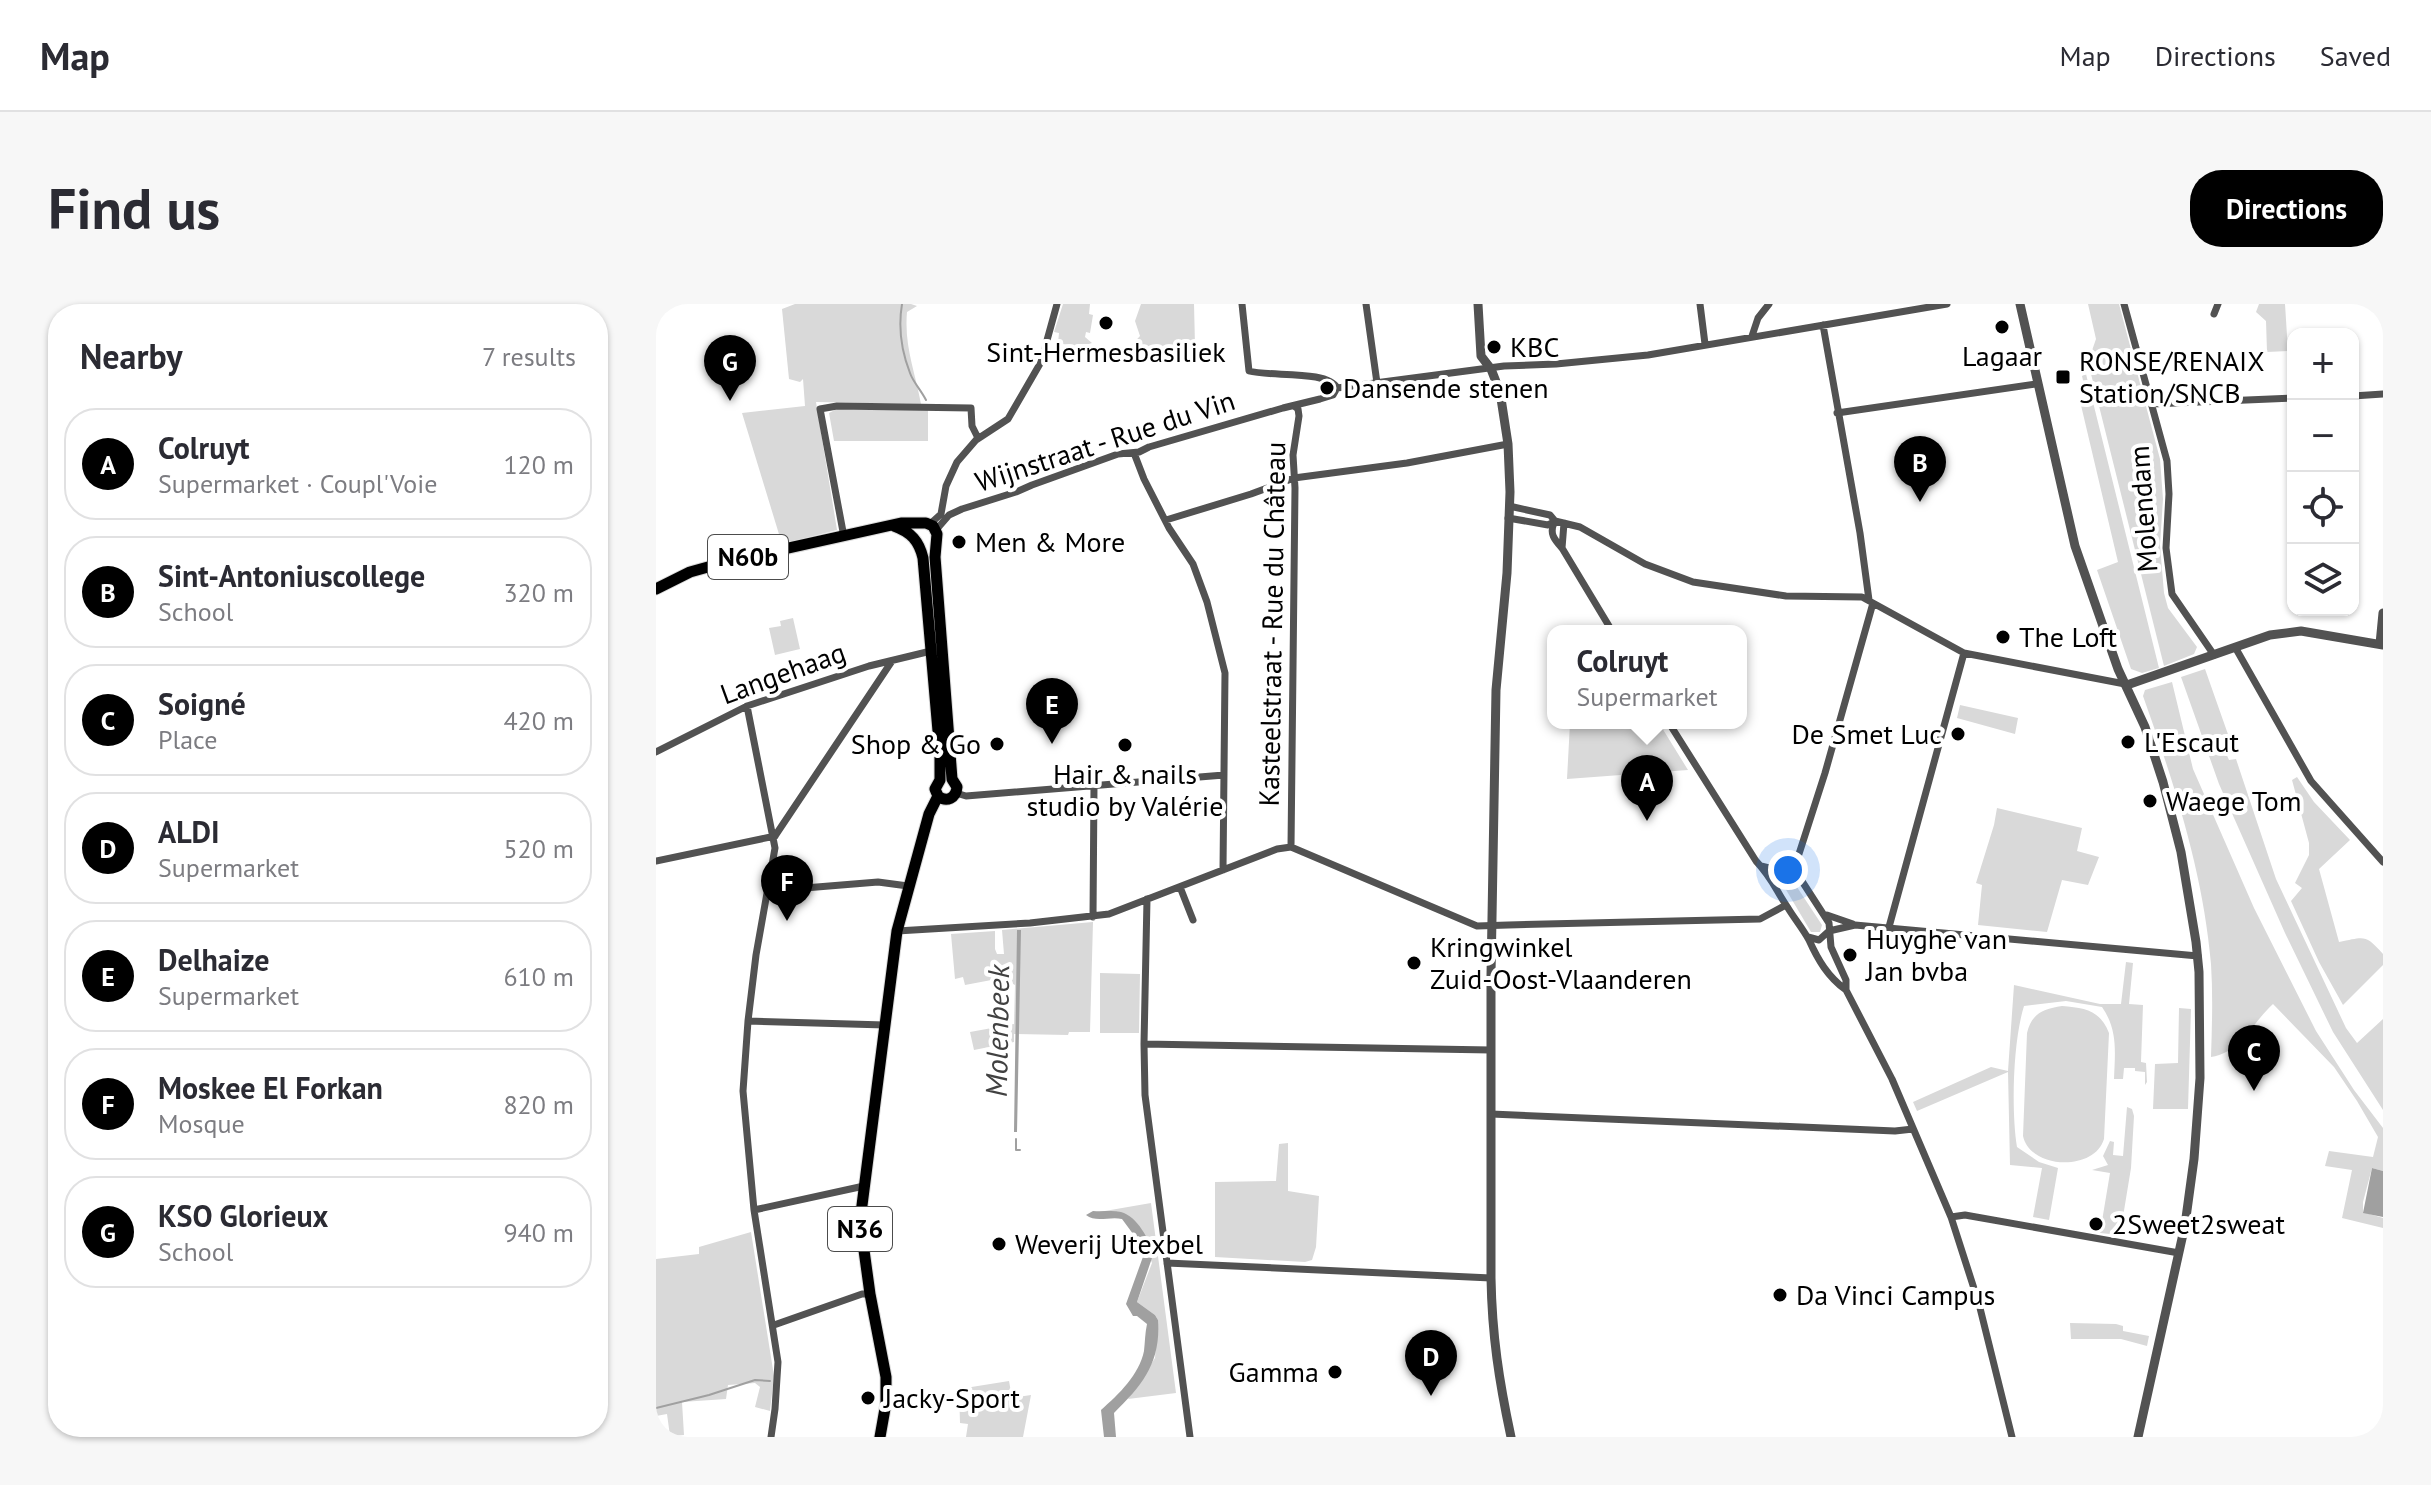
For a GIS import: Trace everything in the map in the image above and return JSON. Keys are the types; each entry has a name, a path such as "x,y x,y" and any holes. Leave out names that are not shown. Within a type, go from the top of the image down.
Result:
{"main road":[{"name":"N60b","path":"656,589 690,572 726,562 906,523 931,530"},
{"path":"893,526 905,530 917,542 927,547 931,530 916,528 917,542"},
{"name":"N36","path":"931,530 946,779"},
{"name":"N36","path":"917,542 937,649"},
{"name":"N36","path":"946,779 957,787 956,793"},
{"name":"N36","path":"880,1437 887,1388 860,1232 864,1186 897,931 929,814 938,796 935,789 946,779"},
{"path":"938,796 948,799 956,793"}],"street":[{"path":"931,530 941,514 946,486 953,470 978,438 1008,419 1041,362 1057,304"},
{"path":"1242,304 1249,371 1320,378 1333,381 1337,388 1491,369 1623,358 1947,304"},
{"path":"1366,304 1377,383"},
{"path":"1478,304 1481,356 1491,369 1500,392 1508,444 1507,573 1496,690 1491,1278 1495,1359 1511,1437"},
{"path":"1700,304 1705,344"},
{"path":"1752,336 1758,318 1769,304"},
{"path":"2020,304 2075,546 2118,669 2155,756 2174,820 2188,885 2198,956 2200,1026 2197,1129 2185,1225 2138,1437"},
{"name":"Molendam","path":"2124,304 2167,461 2166,548 2172,594 2209,656"},
{"path":"2214,314 2218,304"},
{"path":"1777,886 1798,857 1825,773 1871,602 1823,325"},
{"path":"1837,413 2036,384"},
{"name":"Wijnstraat - Rue du Vin","path":"931,530 962,509 1118,454 1134,453 1330,396 1337,388"},
{"path":"2359,396 2383,394"},
{"path":"2152,404 2287,398"},
{"path":"844,537 820,409 837,406 971,408 972,426 978,438"},
{"name":"Kasteelstraat - Rue du Château","path":"1291,847 1293,450 1299,413 1294,406"},
{"path":"1166,520 1294,478 1407,463 1508,444"},
{"path":"1134,453 1144,479 1193,564 1207,602 1225,673 1223,870"},
{"path":"1509,506 1550,515 1555,521 1580,527 1645,564 1693,582 1759,593 1857,596 1964,653 2127,685 2288,631 2381,645 2383,613"},
{"path":"1508,518 1548,525 1555,521"},
{"path":"1555,521 1552,535 1608,625"},
{"path":"1562,548 1564,523"},
{"path":"2235,647 2311,781 2383,862"},
{"name":"Langehaag","path":"656,752 747,706 937,649"},
{"path":"1889,927 1964,653"},
{"path":"656,861 775,836 892,661"},
{"path":"747,706 775,836 756,955 743,1091 754,1210 778,1362 771,1437"},
{"path":"1673,729 1777,886 1808,937 1811,948 1833,981 1846,990"},
{"path":"956,793 966,796 1224,775"},
{"path":"1093,917 1094,786"},
{"path":"897,931 1109,914 1277,849 1291,847 1477,926 1760,919 1786,905"},
{"path":"1761,866 1801,878 1829,923 1831,947 1846,980 1846,990 1892,1079 1951,1217 1979,1304 2012,1437"},
{"path":"768,891 878,882 908,886"},
{"path":"1180,887 1193,920"},
{"path":"1147,899 1145,1095 1190,1437"},
{"path":"1825,915 1855,925 2198,956"},
{"path":"1808,937 1819,940 1829,931 1855,925"},
{"path":"748,1021 885,1025"},
{"path":"1144,1044 1491,1050"},
{"path":"1491,1114 1895,1131 1913,1129"},
{"path":"754,1210 864,1186"},
{"path":"1951,1217 1965,1215 2179,1253"},
{"path":"1167,1263 1491,1278"},
{"path":"774,1325 862,1294 870,1294"}],"shaded area":[{"path":"795,304 917,306 907,312 906,324 921,404 816,402 837,530 782,544 742,413 805,406 803,379 800,382 789,379 782,309"},
{"path":"1063,304 1090,304 1089,314 1093,315 1090,333 1086,332 1085,337 1092,343 1079,347 1058,343 1059,333 1054,332"},
{"path":"1141,304 1194,304 1197,353 1183,355 1183,360 1122,360 1140,336 1135,321"},
{"path":"2088,304 2119,304 2160,459 2163,499 2160,545 2164,593 2168,608 2197,647 2194,654 2164,666 2088,362 2096,339"},
{"path":"2259,304 2285,304 2287,351 2267,352 2266,321 2256,312"},
{"path":"2086,374 2159,668 2142,673 2131,669 2097,570 2118,562 2080,401 2087,398 2082,376"},
{"path":"837,409 928,410 928,441 834,441 829,413"},
{"path":"793,618 800,649 775,655 769,628 781,626 780,621"},
{"path":"2205,669 2230,740 2222,744 2229,760 2236,759 2276,879 2346,1028 2357,1043 2383,1019 2383,1110 2333,1032 2219,784 2181,677"},
{"path":"2172,682 2193,769 2254,908 2316,1031 2383,1128 2383,1171 2372,1168 2363,1212 2383,1218 2383,1228 2342,1218 2352,1170 2325,1166 2329,1151 2373,1157 2378,1137 2334,1067 2273,1004 2230,1050 2211,1057 2211,964 2201,895 2176,795 2143,696 2145,690"},
{"path":"1960,705 2018,718 2015,734 1957,718"},
{"path":"1570,729 1663,729 1688,770 1567,779"},
{"path":"2297,777 2314,802 2350,840 2319,869 2339,942 2364,939 2383,954 2383,965 2343,1005 2291,901 2302,888 2295,883 2309,855 2309,843 2292,780"},
{"path":"1997,808 2082,828 2077,851 2099,857 2088,885 2062,880 2047,932 1978,925 1982,885 1976,883"},
{"path":"1788,881 1793,881 1822,925 1820,932 1811,932 1785,888"},
{"path":"1093,922 1090,1032 1069,1032 1068,1035 1014,1034 1014,1042 974,1050 970,1032 1014,1024 1015,985 1002,978 965,985 963,977 955,979 951,934 995,931 995,949 997,954 1004,954 1002,930"},
{"path":"1017,930 1021,930 1017,1132 1014,1132"},
{"path":"2126,962 2133,963 2129,1004 2143,1005 2141,1062 2146,1063 2145,1085 2145,1072 2135,1071 2135,1068 2124,1068 2123,1079 2114,1079 2113,1033 2102,1007 2066,1001 2024,1006 2017,1038 2014,1076 2017,1147 2039,1162 2058,1168 2049,1220 2033,1217 2042,1168 2010,1165 2008,1072 1917,1111 1913,1102 1991,1067 2008,1071 2014,985 2100,1004 2121,1004"},
{"path":"1100,973 1140,974 1139,1033 1100,1033"},
{"path":"2062,1006 2091,1012 2101,1019 2109,1033 2104,1139 2098,1150 2088,1157 2062,1162 2037,1155 2028,1147 2023,1136 2027,1033 2039,1013"},
{"path":"2179,1008 2191,1009 2188,1109 2153,1109 2155,1064 2178,1063"},
{"path":"2127,1107 2132,1109 2134,1116 2131,1168 2120,1235 2100,1233 2110,1173 2092,1170 2108,1165 2103,1156 2110,1141 2114,1142 2113,1155 2123,1156"},
{"path":"1288,1143 1288,1191 1319,1196 1316,1247 1312,1260 1215,1257 1215,1182 1276,1181 1279,1144"},
{"path":"2372,1168 2383,1171 2383,1217 2363,1213"},
{"path":"1151,1203 1176,1393 1128,1399 1155,1358 1158,1320 1137,1302 1152,1263 1136,1223 1099,1212"},
{"path":"1093,1211 1127,1214 1146,1236 1153,1255 1137,1302 1158,1320 1156,1348 1148,1372 1134,1393 1114,1413 1116,1437 1104,1437 1101,1410 1133,1376 1144,1351 1147,1324 1133,1316 1126,1304 1144,1254 1122,1219 1094,1219 1086,1215"},
{"path":"751,1232 774,1376 770,1411 755,1407 760,1387 755,1383 728,1385 726,1399 682,1402 684,1435 670,1436 667,1414 656,1416 656,1259 699,1254 699,1247"},
{"path":"2070,1323 2123,1326 2123,1331 2149,1336 2147,1346 2121,1339 2071,1339"},
{"path":"1009,1381 1012,1398 1031,1395 1023,1437 966,1437 968,1424 960,1423 959,1389"}],"waterway":[{"path":"902,304 900,330 904,356 911,376 926,400"},
{"name":"Molenbeek","path":"1016,1139 1016,1150 1020,1150"},
{"path":"656,1408 755,1380 770,1381"}],"place":[{"name":"Sint-Hermesbasiliek","path":"1106,323"},
{"name":"Lagaar","path":"2002,327"},
{"name":"KBC","path":"1494,347"},
{"name":"RONSE/RENAIX Station/SNCB","path":"2063,377"},
{"name":"Dansende stenen","path":"1327,388"},
{"name":"KSO Glorieux","path":"730,401"},
{"name":"Sint-Antoniuscollege","path":"1920,502"},
{"name":"Men & More","path":"959,542"},
{"name":"The Loft","path":"2003,637"},
{"name":"De Smet Luc","path":"1958,734"},
{"name":"L'Escaut","path":"2128,742"},
{"name":"Shop & Go","path":"997,744"},
{"name":"Delhaize","path":"1052,744"},
{"name":"Hair & nails studio by Valérie","path":"1125,745"},
{"name":"Waege Tom","path":"2150,801"},
{"name":"Colruyt","path":"1647,821"},
{"name":"Moskee El Forkan","path":"787,921"},
{"name":"Huyghe van Jan bvba","path":"1850,955"},
{"name":"Kringwinkel Zuid-Oost-Vlaanderen","path":"1414,963"},
{"name":"Soigné","path":"2254,1091"},
{"name":"2Sweet2sweat","path":"2096,1224"},
{"name":"Weverij Utexbel","path":"999,1244"},
{"name":"Da Vinci Campus","path":"1780,1295"},
{"name":"Gamma","path":"1335,1372"},
{"name":"ALDI","path":"1431,1396"},
{"name":"Jacky-Sport","path":"868,1398"}]}
